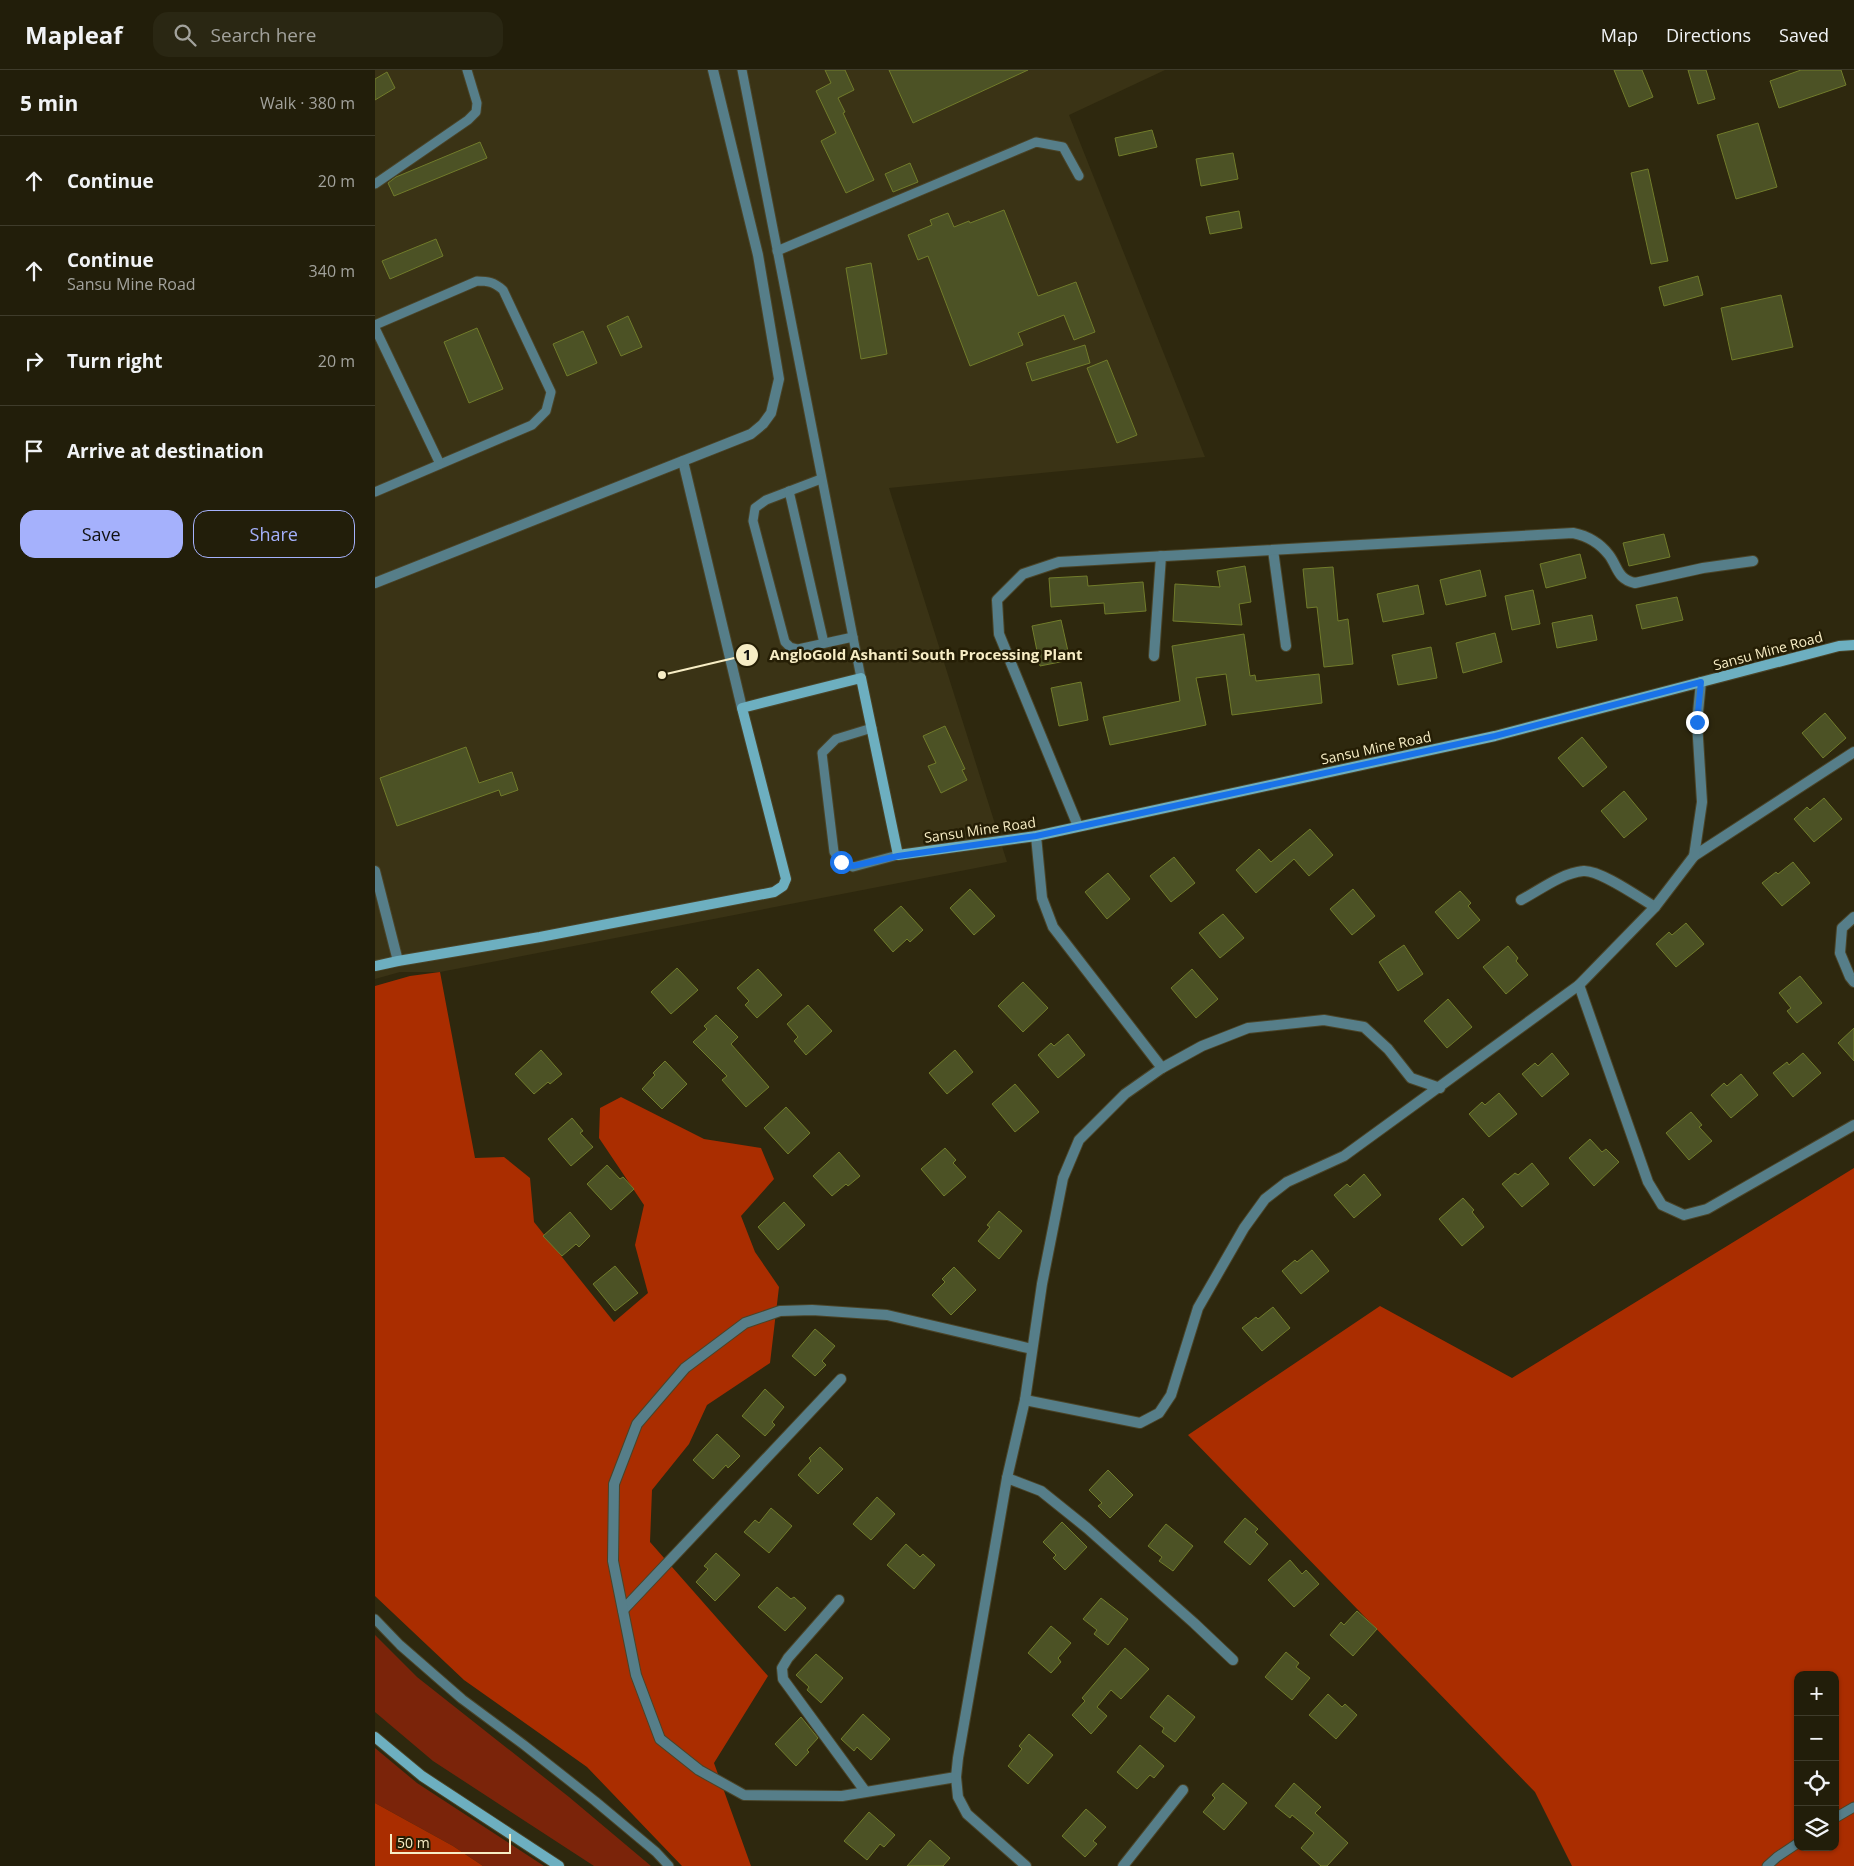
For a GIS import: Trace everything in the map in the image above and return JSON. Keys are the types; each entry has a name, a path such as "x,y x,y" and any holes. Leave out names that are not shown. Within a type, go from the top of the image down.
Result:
{"street":[{"path":"375,583 751,434 763,424 771,412 779,379 759,255 713,70"},
{"path":"375,966 540,937 774,892 783,886 786,879 742,708 683,460"},
{"path":"1078,826 999,634 997,600 1023,574 1059,562 1573,533 1587,535 1599,543 1626,581 1635,583 1703,568 1753,561"},
{"path":"1273,550 1286,646"},
{"path":"1154,656 1161,556"},
{"name":"Sansu Mine Road","path":"898,856 1036,836 1495,736 1839,646 1854,645"},
{"path":"742,708 861,678 898,856"},
{"path":"1694,856 1702,802 1697,722 1701,682"},
{"path":"1025,1400 1140,1423 1159,1413 1171,1395 1197,1308 1244,1228 1265,1199 1287,1182 1344,1156 1579,986 1655,907 1694,856 1854,752"},
{"path":"1036,836 1042,898 1053,927 1162,1068"},
{"path":"1521,900 1568,875 1585,870 1605,877 1655,907"},
{"path":"375,871 398,961"},
{"path":"1854,917 1842,928 1840,953 1854,982"},
{"path":"1579,986 1648,1182 1662,1205 1684,1215 1707,1209 1854,1125"},
{"path":"1026,1866 967,1814 958,1797 956,1777 1007,1478 1025,1400 1042,1284 1063,1178 1079,1140 1125,1094 1162,1068 1202,1046 1248,1028 1324,1020 1364,1027 1388,1049 1411,1078 1440,1088"},
{"path":"956,1777 842,1796 745,1795 699,1770 660,1739 636,1675 613,1561 614,1484 637,1424 685,1368 745,1323 780,1311 812,1310 887,1315 1031,1349"},
{"path":"623,1610 841,1379"},
{"path":"1007,1478 1041,1490 1194,1623 1233,1660"},
{"path":"839,1600 788,1658 782,1668 783,1679 865,1791"},
{"path":"375,1737 422,1776 559,1866"},
{"path":"1123,1866 1183,1790"}],"lane":[{"path":"375,184 476,112 477,103 467,70"},
{"path":"742,70 861,678"},
{"path":"777,251 1036,142 1063,146 1079,176"},
{"path":"375,492 532,425 546,411 551,392 503,290 496,284 488,281 477,281 375,326 440,464"},
{"path":"821,479 766,500 755,508 753,521 785,642 790,647 798,649 853,637"},
{"path":"789,491 824,643"},
{"path":"872,728 836,739 822,752 834,852 841,862 853,866 898,856"},
{"path":"375,1619 462,1699 525,1744 595,1801 669,1866"},
{"path":"1839,1816 1854,1807"},
{"path":"1767,1866 1794,1846"}],"shaded area":[{"path":"375,70 1165,70 1069,115 1205,457 889,488 1007,862 440,972 400,972 375,979"},
{"path":"440,972 475,1158 504,1157 530,1178 534,1222 614,1322 648,1293 635,1245 644,1205 599,1138 600,1108 621,1097 704,1139 761,1148 774,1179 741,1216 755,1252 779,1287 770,1363 707,1405 689,1444 652,1490 650,1542 768,1676 714,1763 751,1866 682,1866 587,1767 464,1680 375,1596 375,986 410,976"},
{"path":"1854,1168 1854,1866 1572,1866 1535,1792 1188,1435 1380,1306 1512,1378"},
{"path":"375,1635 417,1677 569,1797 651,1866 594,1866 433,1761 375,1712"},
{"path":"375,1748 417,1783 544,1866 483,1866 453,1846 375,1803"},
{"path":"375,1803 453,1846 483,1866 375,1866"}],"building":[{"path":"825,70 845,70 854,90 838,98 874,180 846,193 821,141 836,133 816,91 831,83"},
{"path":"889,70 1028,70 913,123"},
{"path":"1614,70 1642,70 1653,97 1629,107"},
{"path":"1688,70 1706,70 1715,99 1698,104"},
{"path":"1801,70 1841,70 1846,85 1779,108 1770,81"},
{"path":"387,72 395,88 375,100 375,79"},
{"path":"1758,123 1777,187 1736,199 1717,135"},
{"path":"1152,130 1157,147 1119,156 1115,138"},
{"path":"480,142 487,158 394,196 388,183 396,177"},
{"path":"1233,153 1238,179 1201,186 1196,159"},
{"path":"910,163 918,182 893,192 885,174"},
{"path":"1648,169 1668,261 1651,264 1631,173"},
{"path":"1004,210 1038,296 1076,282 1095,332 1074,340 1064,315 1018,333 1023,345 970,366 928,256 918,260 908,235 932,225 930,220 948,213 954,227"},
{"path":"1239,211 1242,228 1210,234 1206,217"},
{"path":"436,239 443,256 390,279 382,261"},
{"path":"871,263 887,354 861,359 846,268"},
{"path":"1698,276 1703,295 1664,306 1659,287"},
{"path":"1781,295 1793,347 1732,360 1721,308"},
{"path":"628,316 642,347 621,356 607,326"},
{"path":"477,328 503,389 469,403 444,342"},
{"path":"583,331 597,363 567,376 553,344"},
{"path":"1085,345 1090,363 1032,381 1026,363"},
{"path":"1107,360 1137,435 1117,443 1087,368"},
{"path":"1664,534 1670,557 1629,566 1623,543"},
{"path":"1580,554 1586,578 1546,588 1540,564"},
{"path":"1245,566 1251,602 1239,604 1242,625 1173,621 1175,584 1220,587 1217,571"},
{"path":"1333,567 1338,621 1348,619 1353,664 1324,667 1317,607 1307,608 1303,569"},
{"path":"1480,570 1486,596 1446,605 1440,580"},
{"path":"1087,576 1088,586 1143,582 1146,611 1105,614 1104,603 1051,607 1049,578"},
{"path":"1418,585 1424,614 1383,622 1377,594"},
{"path":"1533,590 1540,624 1512,630 1505,596"},
{"path":"1677,597 1683,620 1642,629 1636,605"},
{"path":"1592,615 1597,640 1557,648 1552,623"},
{"path":"1061,620 1070,660 1040,666 1032,626"},
{"path":"1495,633 1502,662 1463,673 1456,643"},
{"path":"1244,634 1250,676 1255,675 1256,681 1319,674 1322,703 1232,715 1226,674 1196,678 1206,725 1110,745 1103,717 1180,701 1172,646"},
{"path":"1431,647 1437,678 1398,685 1392,655"},
{"path":"1081,682 1088,720 1059,726 1051,688"},
{"path":"1825,713 1846,738 1823,758 1802,733"},
{"path":"945,726 965,769 962,770 967,780 941,793 928,766 936,763 923,736"},
{"path":"1582,737 1607,767 1583,787 1558,758"},
{"path":"466,747 479,783 512,772 518,790 501,796 499,790 397,826 380,778"},
{"path":"1624,791 1647,819 1624,838 1601,811"},
{"path":"1824,798 1842,819 1814,842 1794,819 1807,807 1810,810"},
{"path":"1310,829 1333,855 1309,876 1294,859 1256,893 1236,870 1259,849 1271,862"},
{"path":"1174,857 1195,883 1171,902 1150,876"},
{"path":"1793,862 1810,883 1782,906 1762,883 1776,872 1778,874"},
{"path":"1108,873 1130,899 1107,919 1085,892"},
{"path":"970,889 995,916 974,935 950,908"},
{"path":"1353,889 1375,916 1352,935 1330,909"},
{"path":"1460,891 1471,903 1468,906 1480,920 1458,939 1435,912"},
{"path":"901,906 923,930 910,942 907,939 893,952 874,930"},
{"path":"1223,914 1244,938 1220,958 1199,933"},
{"path":"1686,923 1704,944 1676,967 1656,944 1669,932 1672,935"},
{"path":"1404,945 1423,974 1398,991 1379,962"},
{"path":"1508,946 1518,958 1516,961 1528,975 1506,994 1483,967"},
{"path":"677,968 698,990 671,1014 651,992"},
{"path":"758,969 782,995 757,1018 745,1005 749,1001 737,988"},
{"path":"1192,969 1218,999 1196,1018 1171,988"},
{"path":"1800,976 1822,1003 1797,1023 1787,1011 1791,1008 1779,993"},
{"path":"1023,982 1048,1008 1023,1032 998,1006"},
{"path":"1448,999 1472,1027 1447,1048 1424,1021"},
{"path":"808,1005 832,1031 806,1055 794,1041 798,1037 787,1024"},
{"path":"716,1015 738,1037 731,1044 769,1087 746,1107 722,1080 727,1076 693,1042 707,1029 704,1026"},
{"path":"1854,1028 1854,1061 1838,1043"},
{"path":"1068,1034 1085,1055 1058,1078 1038,1055 1051,1043 1054,1046"},
{"path":"541,1050 562,1074 550,1084 548,1082 534,1094 515,1074"},
{"path":"955,1050 973,1072 947,1094 929,1073"},
{"path":"1552,1053 1569,1074 1542,1097 1522,1074 1535,1063 1538,1066"},
{"path":"1803,1053 1821,1073 1793,1097 1773,1073 1787,1062 1789,1065"},
{"path":"665,1061 687,1084 662,1109 642,1089 655,1075 653,1073"},
{"path":"1741,1074 1758,1095 1731,1118 1711,1095 1724,1083 1727,1086"},
{"path":"1015,1084 1039,1112 1015,1132 992,1104"},
{"path":"1499,1093 1517,1114 1489,1137 1469,1114 1482,1102 1485,1105"},
{"path":"786,1107 810,1133 788,1154 764,1128"},
{"path":"1691,1112 1702,1125 1699,1127 1712,1141 1689,1160 1666,1133"},
{"path":"572,1118 583,1131 580,1133 593,1147 571,1166 548,1139"},
{"path":"1590,1139 1602,1152 1606,1149 1619,1162 1594,1186 1569,1158"},
{"path":"945,1148 956,1160 953,1163 966,1177 944,1196 921,1169"},
{"path":"839,1152 860,1176 848,1186 846,1184 832,1196 813,1176"},
{"path":"1532,1163 1549,1184 1522,1207 1502,1184 1515,1173 1518,1175"},
{"path":"607,1165 620,1179 623,1177 634,1189 611,1210 587,1184"},
{"path":"1364,1174 1381,1195 1354,1218 1334,1195 1347,1184 1350,1187"},
{"path":"1463,1198 1474,1210 1472,1212 1484,1227 1462,1246 1439,1219"},
{"path":"784,1202 805,1225 778,1250 758,1227"},
{"path":"999,1211 1022,1231 999,1259 978,1241 990,1227 987,1225"},
{"path":"570,1212 590,1236 579,1247 576,1244 562,1256 543,1236"},
{"path":"1312,1250 1329,1271 1301,1294 1282,1271 1295,1260 1297,1262"},
{"path":"615,1266 638,1293 615,1311 593,1284"},
{"path":"954,1267 976,1290 951,1315 932,1295 945,1282 942,1279"},
{"path":"1273,1307 1290,1328 1262,1351 1242,1328 1256,1317 1258,1319"},
{"path":"815,1329 835,1346 822,1361 826,1365 815,1376 792,1356"},
{"path":"765,1389 784,1407 772,1422 775,1425 765,1436 742,1416"},
{"path":"717,1434 740,1456 728,1468 726,1465 713,1479 693,1460"},
{"path":"820,1447 843,1469 818,1494 798,1475 811,1461 809,1458"},
{"path":"1108,1470 1133,1495 1110,1518 1098,1506 1102,1503 1089,1490"},
{"path":"877,1497 895,1514 871,1540 853,1524"},
{"path":"771,1508 792,1526 769,1553 744,1532 755,1520 759,1523"},
{"path":"1245,1518 1258,1529 1255,1532 1268,1544 1250,1565 1224,1542"},
{"path":"1062,1522 1087,1547 1065,1570 1053,1558 1056,1555 1043,1542"},
{"path":"1166,1524 1193,1546 1173,1571 1159,1561 1162,1557 1148,1546"},
{"path":"906,1544 920,1557 923,1554 935,1565 914,1589 887,1565"},
{"path":"716,1553 740,1575 715,1601 696,1582 708,1569 704,1566"},
{"path":"1290,1560 1302,1574 1306,1570 1319,1584 1294,1607 1268,1580"},
{"path":"777,1587 791,1599 794,1597 806,1608 785,1631 758,1607"},
{"path":"1101,1598 1128,1619 1108,1645 1094,1634 1097,1630 1083,1619"},
{"path":"1357,1611 1377,1629 1353,1656 1330,1635 1341,1622 1344,1625"},
{"path":"1051,1626 1071,1643 1058,1658 1061,1662 1051,1673 1028,1653"},
{"path":"1125,1648 1149,1669 1121,1699 1111,1690 1097,1707 1107,1716 1091,1734 1072,1715 1085,1701 1082,1698"},
{"path":"1286,1652 1299,1663 1296,1667 1310,1678 1292,1700 1265,1677"},
{"path":"816,1654 843,1678 821,1703 807,1690 809,1687 796,1675"},
{"path":"1328,1694 1342,1707 1345,1704 1357,1715 1336,1739 1309,1715"},
{"path":"1168,1695 1195,1717 1175,1742 1162,1732 1164,1728 1150,1717"},
{"path":"863,1714 890,1739 871,1760 857,1747 854,1751 841,1739"},
{"path":"801,1717 818,1738 807,1750 809,1752 796,1766 775,1744"},
{"path":"1029,1734 1053,1755 1028,1784 1008,1766 1022,1749 1019,1746"},
{"path":"1140,1745 1164,1766 1154,1778 1150,1775 1137,1789 1117,1772"},
{"path":"1223,1783 1247,1803 1224,1830 1203,1812 1215,1798 1212,1795"},
{"path":"1294,1783 1321,1807 1315,1813 1348,1843 1327,1866 1321,1866 1301,1848 1314,1833 1292,1815 1290,1818 1275,1806"},
{"path":"1086,1809 1106,1827 1093,1841 1097,1844 1085,1857 1062,1836"},
{"path":"869,1812 895,1835 884,1847 880,1844 867,1860 844,1841"},
{"path":"930,1840 950,1858 943,1866 907,1866"}],"place":[{"name":"AngloGold Ashanti South Processing Plant","path":"662,675"}],"route":[{"path":"841,862 853,866 898,856 1036,836 1495,736 1701,682 1697,722"}]}
